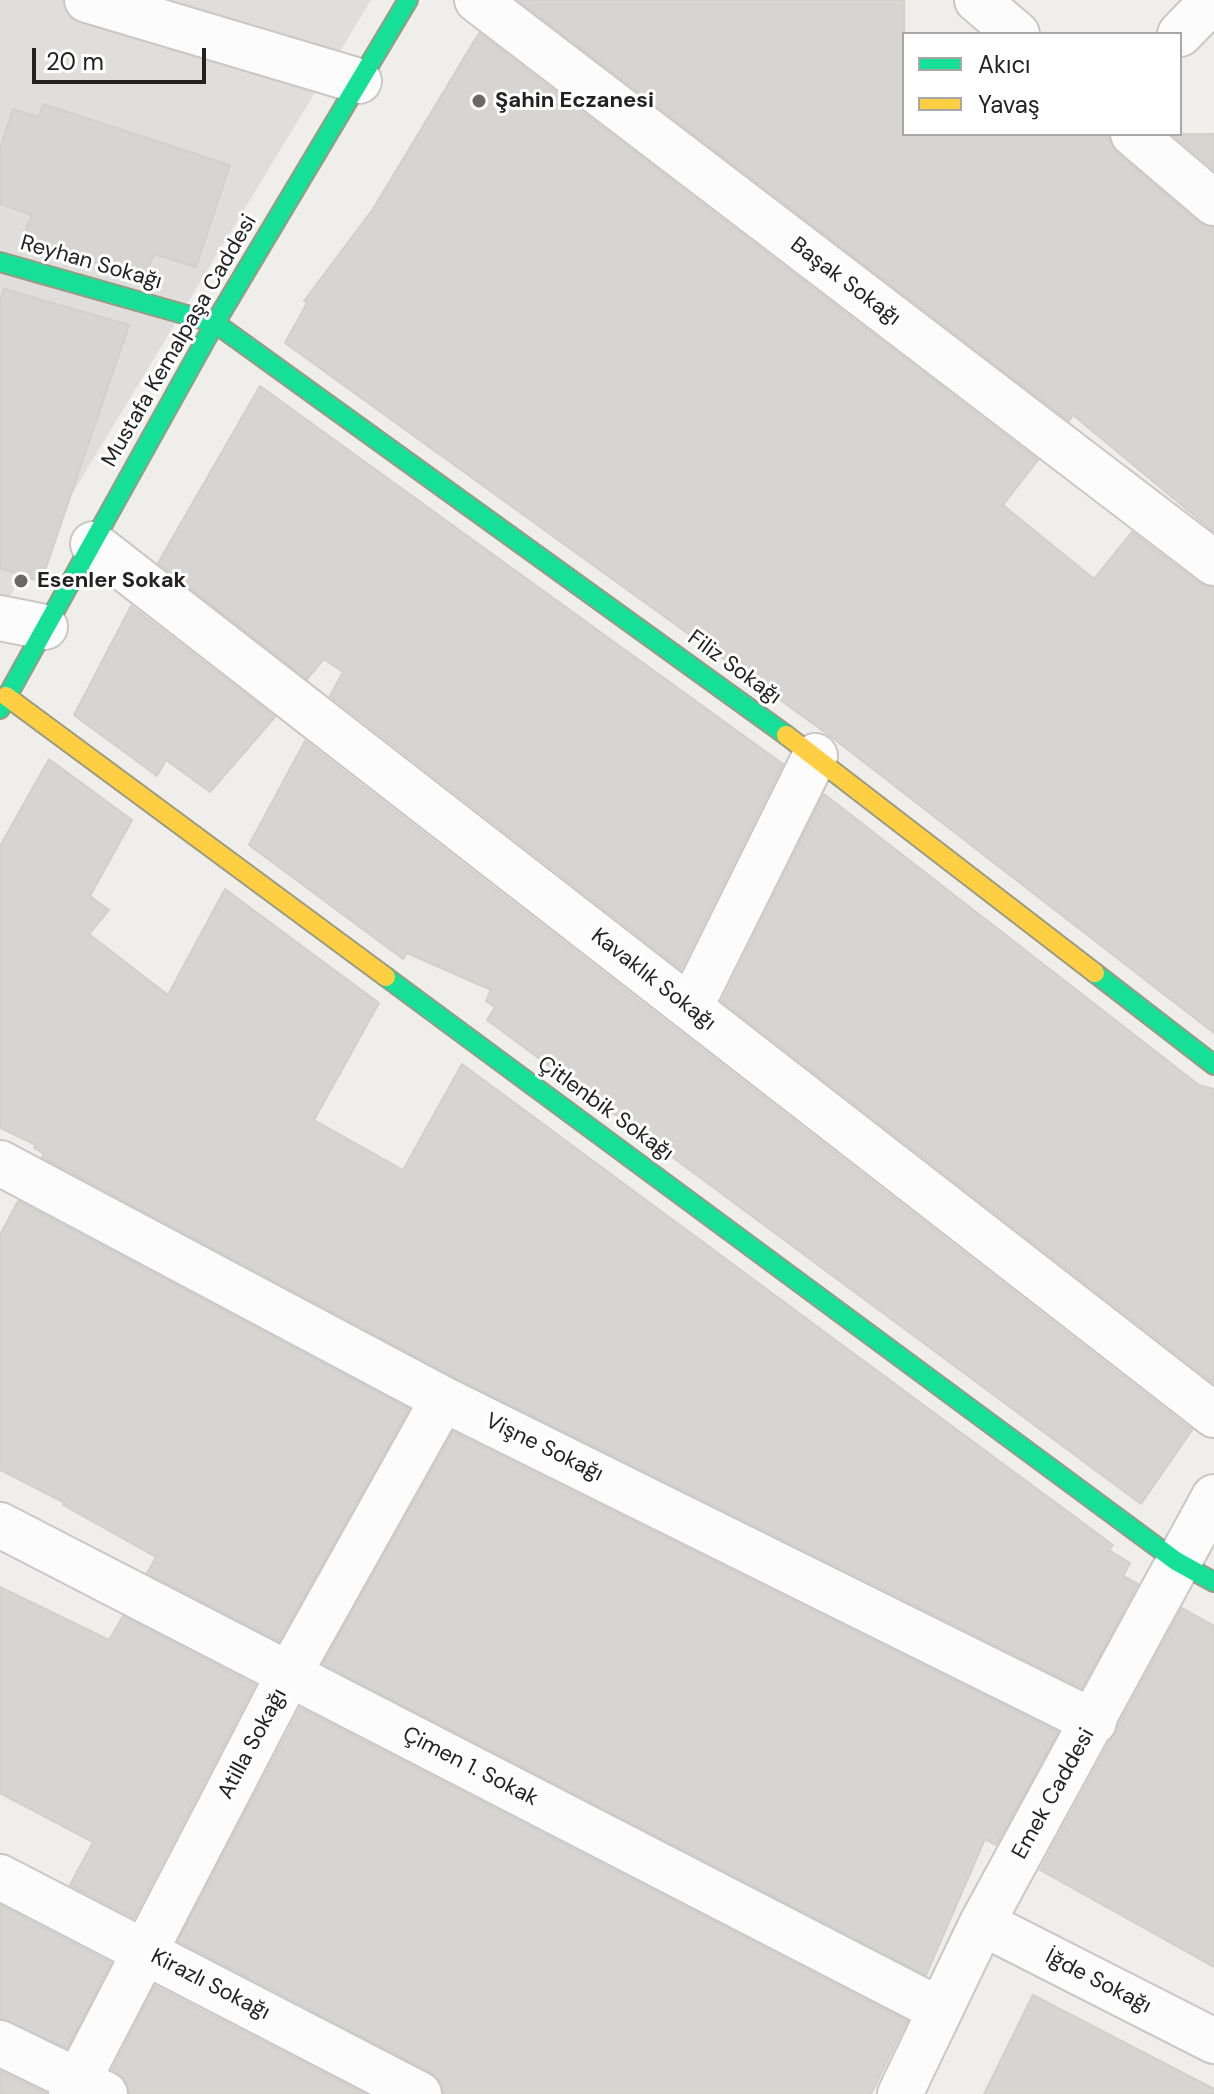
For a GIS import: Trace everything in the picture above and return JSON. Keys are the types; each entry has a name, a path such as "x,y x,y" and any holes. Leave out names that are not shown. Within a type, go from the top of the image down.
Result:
{"street":[{"path":"87,0 359,81"},
{"name":"Mustafa Kemalpaşa Caddesi","path":"3,702 215,323 408,0"},
{"name":"Başak Sokağı","path":"477,0 1214,563"},
{"path":"977,0 1015,32"},
{"path":"1182,32 1213,0"},
{"path":"1135,136 1214,203"},
{"name":"Reyhan Sokağı","path":"0,262 215,323"},
{"name":"Filiz Sokağı","path":"215,323 815,756 1214,1065"},
{"name":"Kavaklık Sokağı","path":"93,544 1214,1415"},
{"path":"0,618 45,627"},
{"name":"Çitlenbik Sokağı","path":"3,702 1176,1561 1214,1582"},
{"path":"690,1008 815,756"},
{"name":"Vişne Sokağı","path":"0,1163 443,1399 1094,1722"},
{"name":"Atilla Sokağı","path":"85,2089 144,1952 289,1674 443,1399"},
{"name":"Emek Caddesi","path":"900,2094 982,1923 1094,1722 1176,1561 1214,1497"},
{"name":"Çimen 1. Sokak","path":"0,1525 940,2010"},
{"name":"Kirazlı Sokağı","path":"0,1877 419,2094"},
{"name":"İğde Sokağı","path":"982,1923 1214,2041"},
{"path":"0,2043 85,2089"}],"shaded area":[{"path":"0,0 371,0 0,613"}],"building":[{"path":"518,0 904,0 902,136 1110,136 1117,153 1198,222 1214,227 1214,532 1073,415 1069,421"},
{"path":"479,33 1038,460 1003,505 1094,579 1132,532 1199,583 1214,587 1214,1033 830,736 285,343 307,303 304,301 373,209"},
{"path":"43,104 230,165 196,267 154,254 145,277 21,242 32,215 0,204 0,149 13,109 39,117"},
{"path":"1214,134 1214,170 1174,136"},
{"path":"4,289 129,325 41,582 0,568 0,300"},
{"path":"260,386 783,764 681,969 330,696 343,672 324,659 307,679 158,563"},
{"path":"131,606 275,717 210,792 166,760 157,776 74,715"},
{"path":"305,741 1192,1430 1141,1504 487,1020 495,1007 486,1001 491,990 407,953 403,959 249,845"},
{"path":"49,759 132,820 90,896 109,910 89,934 168,995 225,889 379,1003 314,1120 403,1170 462,1064 1113,1545 1109,1550 1130,1563 1123,1576 1138,1584 1082,1688 454,1377 42,1157 44,1154 34,1148 36,1145 0,1128 0,846"},
{"path":"824,794 1199,1085 1214,1089 1214,1383 722,1001"},
{"path":"18,1201 409,1409 279,1641 147,1573 156,1557 63,1505 65,1503 0,1470 0,1235"},
{"path":"453,1432 1058,1732 996,1845 985,1839 926,1975 323,1664"},
{"path":"0,1587 109,1640 123,1616 255,1685 134,1918 70,1885 93,1842 0,1793"},
{"path":"1182,1608 1214,1626 1214,1967 1040,1870"},
{"path":"300,1708 907,2021 871,2094 444,2094 440,2081 430,2072 178,1941"},
{"path":"0,1905 111,1963 67,2048 0,2018"},
{"path":"155,1986 365,2094 130,2094 125,2079 112,2070"},
{"path":"1033,1995 1214,2089 1214,2094 984,2094"},
{"path":"0,2071 46,2093 46,2094 0,2094"}],"traffic: fast":[{"path":"0,709 215,323 408,0"},
{"path":"0,262 215,323 786,735"},
{"path":"1095,973 1214,1065"},
{"path":"386,977 1176,1561 1214,1582"}],"traffic: slow":[{"path":"6,696 386,977"},
{"path":"786,735 1095,973"}],"place":[{"name":"Şahin Eczanesi","path":"479,101"},
{"name":"Esenler Sokak","path":"21,581"}]}
